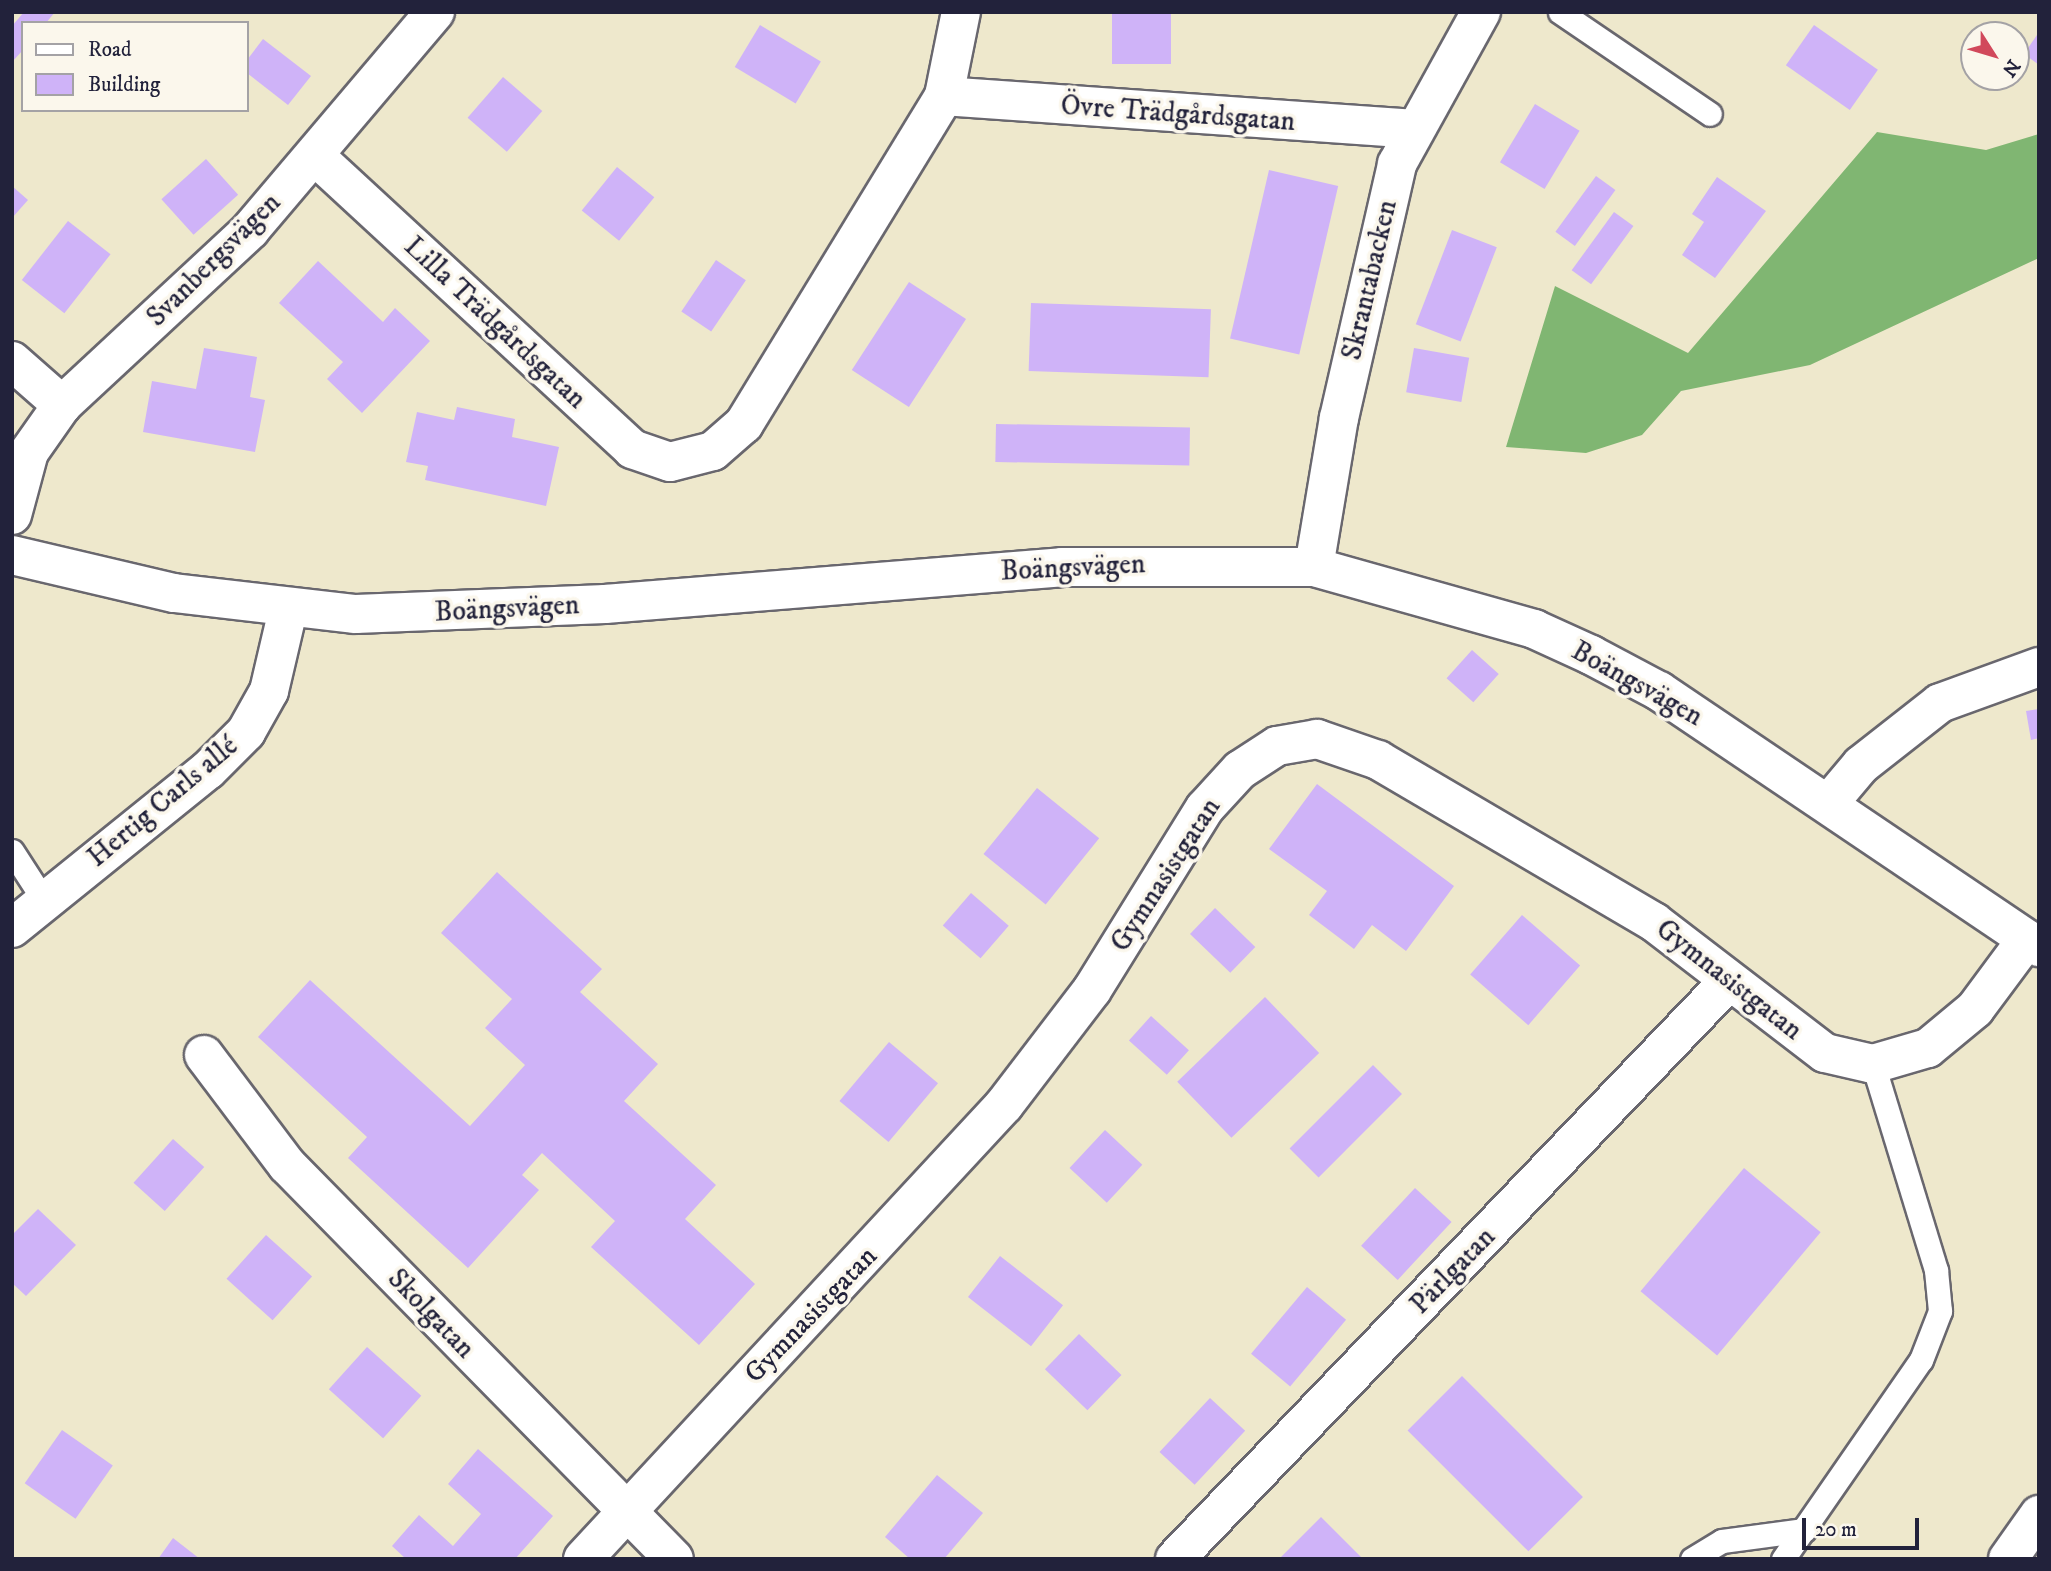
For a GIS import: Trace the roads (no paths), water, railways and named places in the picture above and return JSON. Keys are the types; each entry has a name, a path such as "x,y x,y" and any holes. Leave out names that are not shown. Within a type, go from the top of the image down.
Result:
{"main road":[{"name":"Svanbergsvägen","path":"12,514 29,452 62,405 250,230 435,12"},
{"path":"944,96 961,12"},
{"name":"Skrantabacken","path":"1314,567 1339,418 1397,164 1411,129 1481,12"},
{"name":"Lilla Trädgårdsgatan","path":"315,156 632,449 670,462 713,451 744,424 944,96"},
{"name":"Övre Trädgårdsgatan","path":"944,96 1411,129"},
{"path":"12,361 62,405"},
{"name":"Boängsvägen","path":"12,555 174,593 288,610 536,608 1142,564 1314,567 1534,629 1659,691 1829,803 2033,943"},
{"name":"Hertig Carls allé","path":"12,928 208,770 246,732 269,691 288,610"},
{"path":"1829,803 1861,765 1940,703 2039,667"},
{"name":"Gymnasistgatan","path":"583,1559 624,1511 1004,1105 1092,990 1205,808 1240,770 1277,746 1317,738 1378,760 1654,922 1728,982 1825,1053 1873,1064 1928,1048 1975,1009 2033,943"},
{"name":"Pärlgatan","path":"1175,1559 1728,982"},
{"name":"Skolgatan","path":"204,1055 287,1165 674,1559"},
{"path":"2008,1559 2039,1515"}],"lane":[{"path":"1560,12 1710,114"},
{"path":"12,851 45,901"},
{"path":"1783,1559 1921,1360 1940,1311 1936,1270 1873,1064"},
{"path":"1692,1559 1722,1541 1804,1530"}]}
